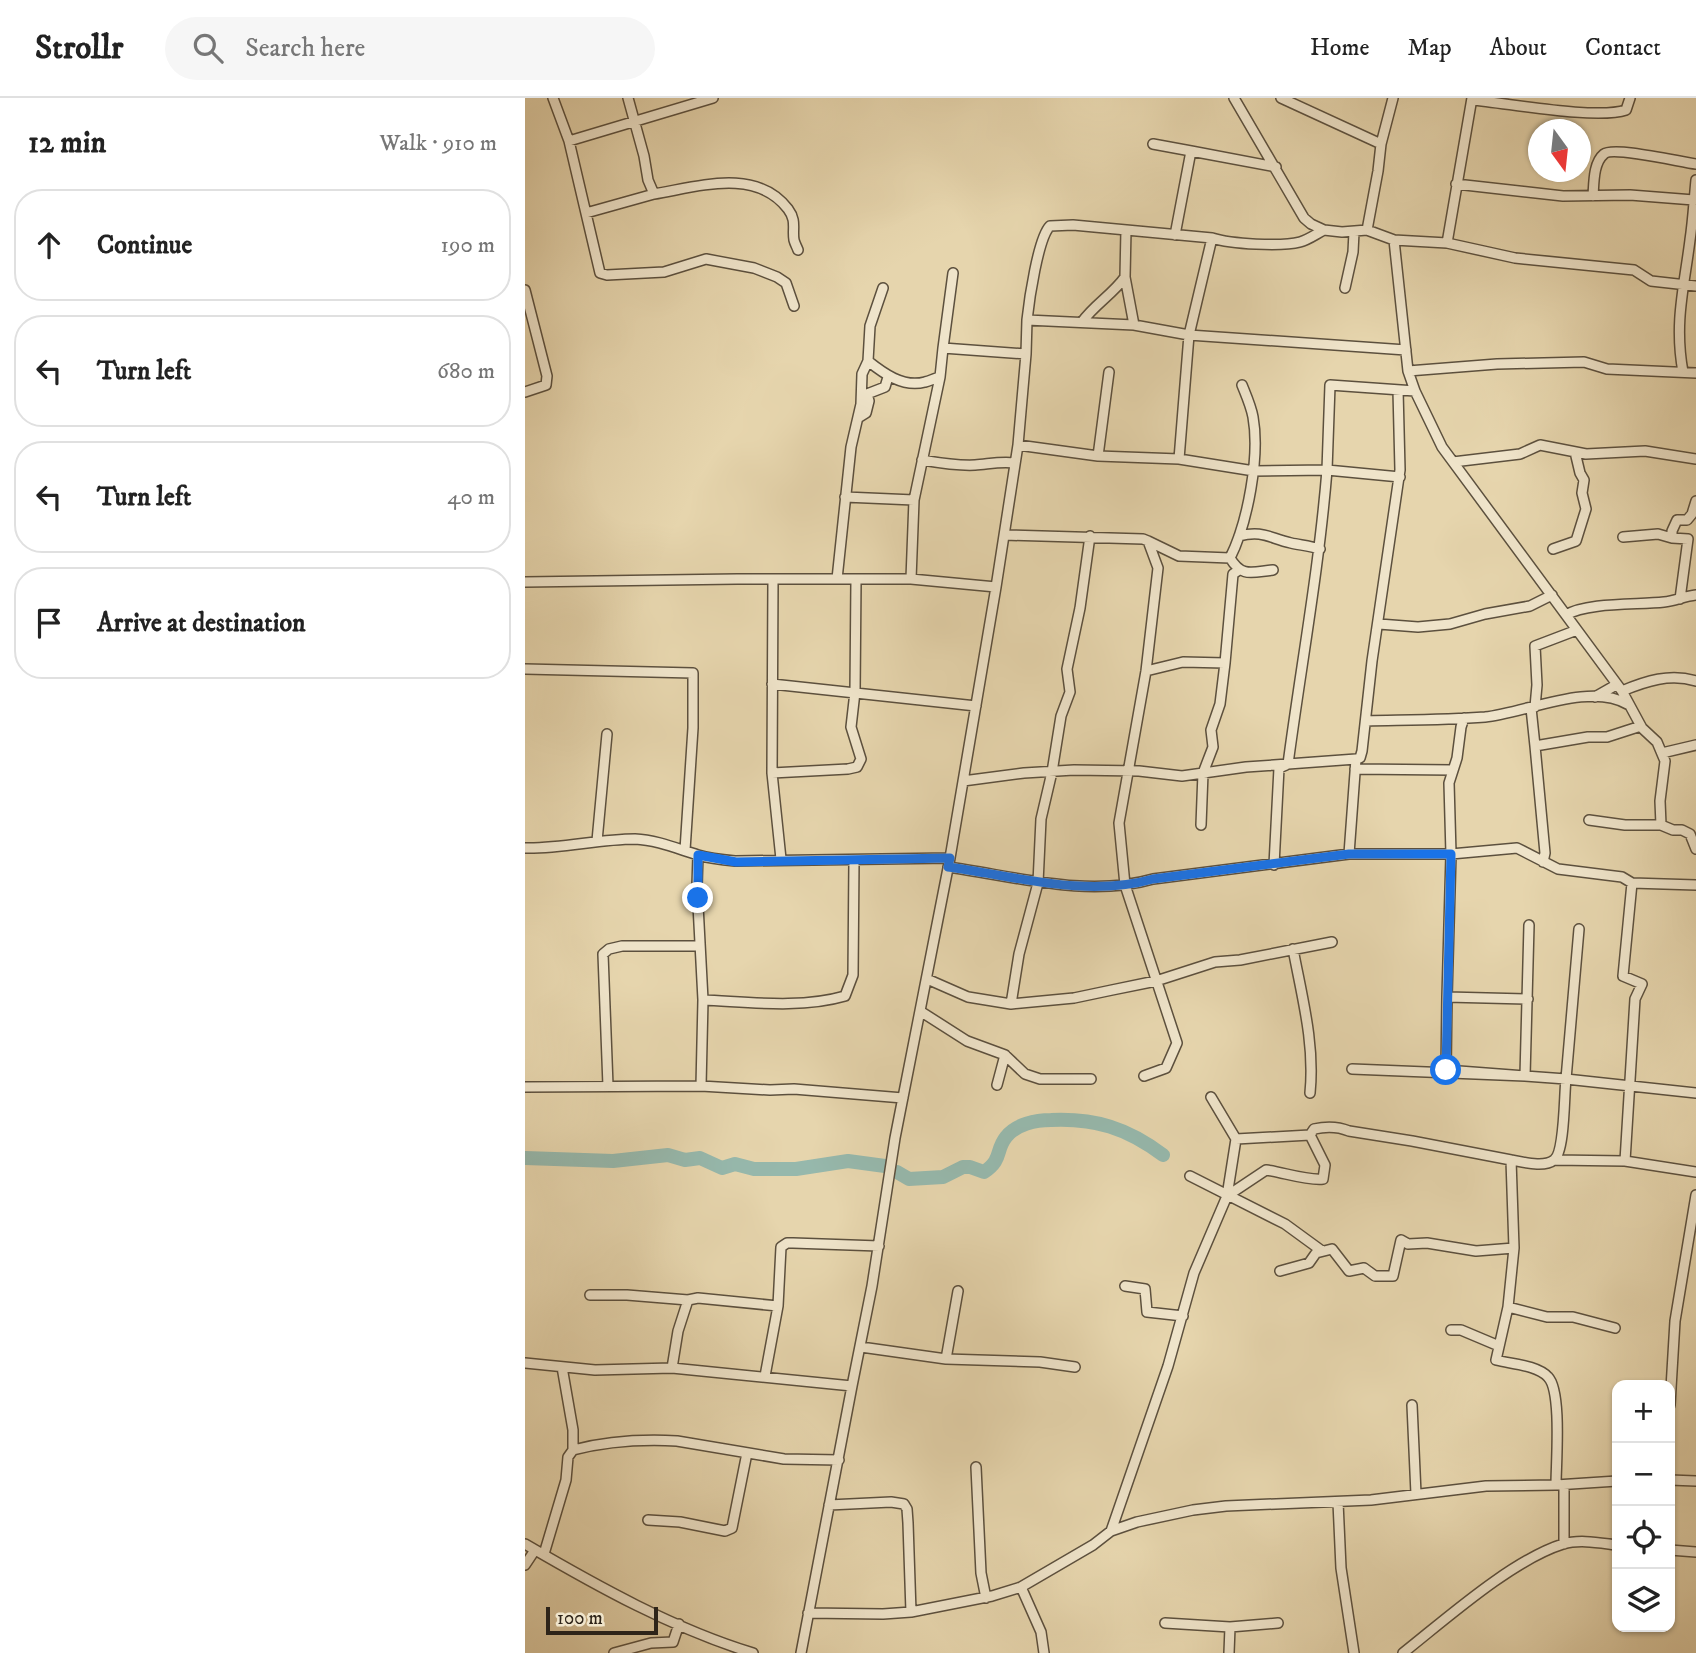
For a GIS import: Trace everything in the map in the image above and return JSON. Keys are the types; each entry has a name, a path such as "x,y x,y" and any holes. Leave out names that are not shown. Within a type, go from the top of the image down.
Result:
{"street":[{"path":"553,98 569,141 599,272 602,275 664,272 706,259 754,268 777,277 786,283 794,306"},
{"path":"628,98 648,180 654,194"},
{"path":"569,141 713,98"},
{"path":"1234,98 1304,218 1324,230 1367,230 1394,240 1447,243 1515,258 1633,270 1651,281 1696,286"},
{"path":"1281,98 1381,144"},
{"path":"1367,230 1381,144 1393,98"},
{"path":"1550,109 1552,98"},
{"path":"1447,243 1472,99 1550,109 1614,113 1626,110 1630,98"},
{"path":"1153,144 1276,167"},
{"path":"1175,235 1191,150"},
{"path":"1593,196 1596,168 1603,155 1608,152 1636,153 1696,164"},
{"path":"1683,372 1678,343 1678,318 1696,180"},
{"path":"586,213 683,188 734,183 764,188 787,208 796,228 794,239 798,250"},
{"path":"1456,184 1563,196 1655,196 1694,200"},
{"path":"801,1653 861,1347 903,1098 949,863 976,706 1019,445 1031,288 1045,230 1050,226 1073,225 1212,238 1230,243 1284,245 1302,242 1324,230"},
{"path":"1126,230 1125,277 1134,325"},
{"path":"1345,288 1353,252 1354,232"},
{"path":"1179,458 1189,335 1212,238"},
{"path":"1394,240 1408,371 1415,391 1442,447 1619,688 1641,726 1657,742 1665,761 1660,801 1661,825"},
{"path":"911,579 913,500 940,377 953,273"},
{"path":"1082,322 1095,305 1125,277"},
{"path":"838,579 845,497 862,374 868,361 870,326 883,288"},
{"path":"525,292 547,383 525,392"},
{"path":"1027,320 1134,325 1189,335 1406,350"},
{"path":"943,348 1026,354"},
{"path":"868,361 888,377 924,383 940,377"},
{"path":"1408,371 1497,364 1584,362 1607,369 1696,373"},
{"path":"1098,456 1109,372"},
{"path":"858,418 866,413 869,401 867,394 885,387 888,377"},
{"path":"1288,764 1320,548 1327,470 1330,384 1415,391"},
{"path":"1230,558 1243,529 1254,471 1253,417 1242,385"},
{"path":"1349,854 1355,764 1362,751 1367,721 1372,661 1400,477 1398,390"},
{"path":"1019,445 1098,456 1179,458 1254,471 1327,470 1400,477"},
{"path":"1453,462 1520,454 1540,445 1586,454 1645,451 1696,459"},
{"path":"1553,549 1576,541 1586,509 1582,493 1584,480 1575,452"},
{"path":"922,460 949,465 999,461 1015,463"},
{"path":"845,497 913,500"},
{"path":"1672,538 1677,520 1687,520 1696,501"},
{"path":"1239,536 1253,533 1269,535 1292,544 1320,548"},
{"path":"1622,537 1658,534 1688,539 1680,599"},
{"path":"1005,535 1090,536 1148,541 1179,556 1230,558"},
{"path":"1011,1004 1019,954 1038,883 1041,819 1061,716 1070,692 1067,669 1080,608 1090,536"},
{"path":"1144,1076 1166,1068 1177,1043 1125,885 1119,822 1146,671 1158,568 1148,541"},
{"path":"1230,558 1239,570"},
{"path":"1201,825 1203,773 1213,747 1211,730 1220,704 1233,574 1239,570 1273,570"},
{"path":"773,579 772,773 781,859"},
{"path":"525,582 911,579 996,587"},
{"path":"772,773 857,767 861,758 851,727 855,692 856,580"},
{"path":"1379,624 1419,627 1450,624 1530,606 1552,595"},
{"path":"1566,615 1584,608 1680,599 1696,595"},
{"path":"1543,862 1545,853 1533,707 1537,685 1535,646 1577,630"},
{"path":"1146,671 1183,662 1225,663"},
{"path":"525,670 693,673 693,728 685,850"},
{"path":"1595,697 1619,688 1672,676 1683,676 1696,681"},
{"path":"772,684 976,706"},
{"path":"1367,721 1501,715 1557,701 1595,697 1620,699 1630,705"},
{"path":"1464,718 1448,797 1452,824 1446,1070 1629,1084 1696,1093"},
{"path":"1535,746 1588,737 1607,737 1641,726"},
{"path":"597,841 607,734"},
{"path":"1662,753 1696,745"},
{"path":"1274,865 1279,768 1288,764"},
{"path":"963,781 1074,770 1182,776 1288,764 1355,764 1452,770"},
{"path":"1588,820 1625,825 1661,825 1690,834 1696,849"},
{"path":"525,848 597,841 647,841 736,862 781,859 949,863 1038,883 1125,885 1153,879 1349,854 1451,854 1517,848 1570,873 1622,877 1632,883 1696,886"},
{"path":"698,855 703,1000 701,1086"},
{"path":"703,1000 794,1003 825,1001 845,996 853,975 854,860"},
{"path":"1625,1161 1635,999 1642,984 1623,976 1632,883"},
{"path":"1525,1076 1529,925"},
{"path":"1555,1160 1560,1153 1579,929"},
{"path":"927,979 968,997 1011,1004 1074,998 1157,981 1215,962 1240,960 1332,942"},
{"path":"608,1086 603,954 609,948 622,946 700,946"},
{"path":"1293,949 1309,1029 1313,1066 1310,1093"},
{"path":"1447,997 1528,999"},
{"path":"920,1011 967,1041 1005,1055 1025,1074 1039,1079 1091,1079"},
{"path":"997,1085 1005,1055"},
{"path":"1352,1069 1525,1076"},
{"path":"525,1087 701,1086 794,1089 903,1098"},
{"path":"1111,1531 1183,1316 1194,1273 1227,1196 1236,1139 1211,1097"},
{"path":"1310,1135 1314,1129 1332,1126 1541,1164 1555,1160 1625,1161 1696,1172"},
{"path":"1236,1139 1310,1135"},
{"path":"1227,1196 1266,1170 1322,1179 1325,1165 1310,1135"},
{"path":"1511,1160 1514,1248 1508,1307 1496,1360 1536,1370 1549,1377 1553,1386 1558,1422 1564,1544"},
{"path":"1190,1176 1285,1223 1322,1251"},
{"path":"1671,1380 1675,1321 1692,1246 1696,1195"},
{"path":"1279,1271 1309,1263 1316,1254 1332,1249 1349,1271 1364,1268 1374,1276 1393,1276 1401,1240 1408,1244 1427,1243 1476,1251 1514,1248"},
{"path":"765,1376 778,1306 781,1247 787,1243 879,1246"},
{"path":"1125,1286 1145,1289 1147,1312 1183,1316"},
{"path":"946,1359 958,1291"},
{"path":"590,1295 688,1300 698,1298 778,1306"},
{"path":"672,1368 678,1331 688,1300"},
{"path":"1508,1307 1547,1317 1573,1317 1615,1328"},
{"path":"1451,1330 1461,1330 1499,1346"},
{"path":"861,1347 946,1359 1040,1362 1075,1367"},
{"path":"525,1363 595,1370 672,1368 852,1385"},
{"path":"525,1565 540,1552 566,1480 568,1457 573,1450 573,1430 562,1367"},
{"path":"1412,1405 1416,1494"},
{"path":"573,1450 621,1440 660,1440 784,1459 839,1460"},
{"path":"648,1520 680,1522 725,1531 731,1528 747,1453"},
{"path":"976,1467 981,1573 986,1598"},
{"path":"808,1613 883,1615 986,1598 1021,1587 1093,1545 1111,1531 1137,1522 1193,1510 1226,1506 1338,1502 1486,1486 1560,1485 1612,1480"},
{"path":"1675,1480 1696,1481"},
{"path":"829,1505 891,1502 904,1504 907,1508 908,1523 911,1612"},
{"path":"1338,1502 1341,1568 1354,1653"},
{"path":"1403,1653 1505,1575 1535,1557 1575,1542 1612,1545"},
{"path":"525,1544 609,1591 679,1624 753,1653"},
{"path":"1675,1550 1696,1552"},
{"path":"1021,1587 1041,1632 1044,1653"},
{"path":"1165,1623 1230,1627 1278,1623"},
{"path":"674,1653 673,1642 679,1624"},
{"path":"1229,1653 1230,1627"},
{"path":"618,1653 651,1643 673,1642"}],"waterway":[{"path":"897,1172 909,1179 943,1177 963,1167 984,1172 994,1163 1010,1133 1027,1124 1045,1120 1082,1121 1110,1127 1137,1138 1163,1155"},
{"path":"525,1158 613,1161 668,1155 685,1160 700,1158 722,1168 735,1164 754,1169 796,1169 848,1161 885,1166"}],"route":[{"path":"698,898 698,855 736,862 781,859 950,858 948,867 1014,880 1034,883 1127,885 1153,879 1349,854 1451,854 1446,1070"}]}
